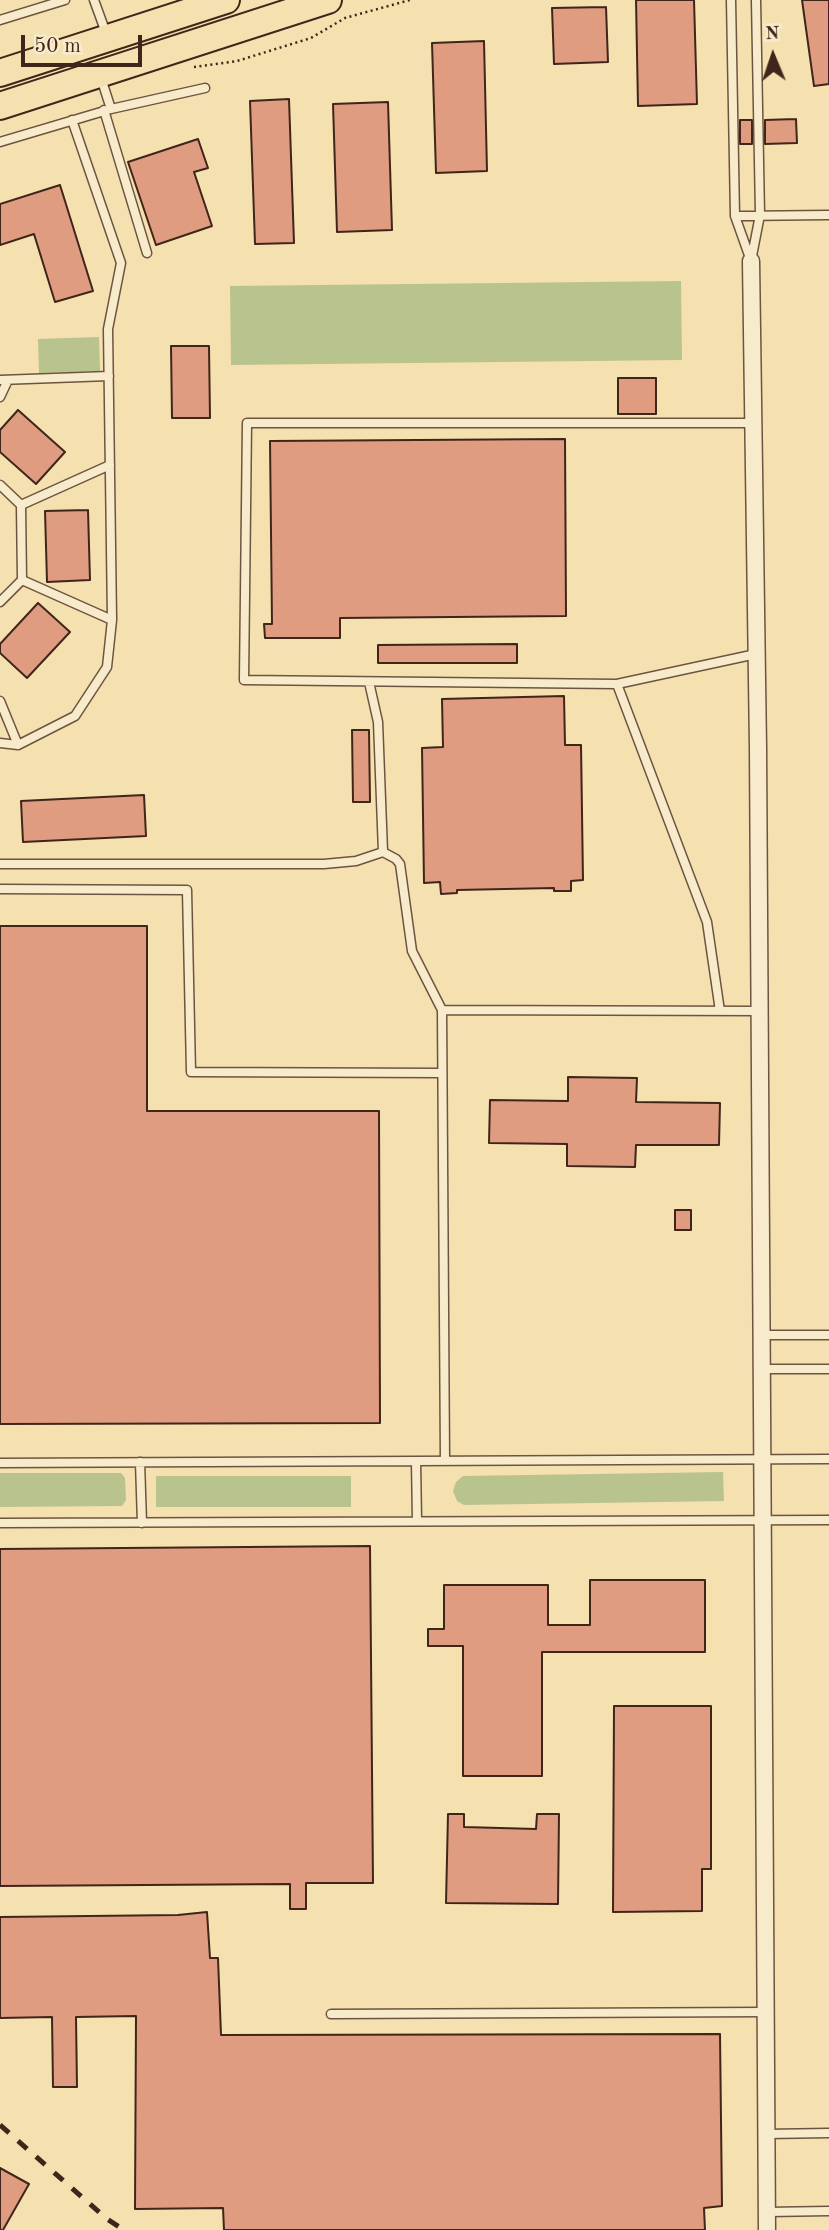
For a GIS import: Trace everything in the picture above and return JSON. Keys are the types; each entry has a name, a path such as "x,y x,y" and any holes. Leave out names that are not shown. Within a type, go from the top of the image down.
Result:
{"main road":[{"path":"0,73 226,0"},
{"path":"0,106 328,0"}],"street":[{"path":"751,261 760,1011 767,2230"}],"lane":[{"path":"0,20 65,0"},
{"path":"94,0 108,38"},
{"path":"731,0 735,215 751,261"},
{"path":"751,261 760,215 756,0"},
{"path":"100,74 107,110 147,253"},
{"path":"0,142 107,110 205,88"},
{"path":"0,743 18,745 75,716 107,667 112,620 108,329 121,263 72,120"},
{"path":"735,215 829,215"},
{"path":"0,397 4,380 109,376"},
{"path":"753,423 247,423 244,681 617,684 756,654"},
{"path":"21,505 110,465"},
{"path":"0,485 21,505 22,580 0,602"},
{"path":"22,580 112,620"},
{"path":"369,682 378,722 383,852"},
{"path":"617,684 707,922 720,1011"},
{"path":"0,701 18,745"},
{"path":"0,864 324,864 356,861 383,852 400,864 412,951 442,1010 445,1461"},
{"path":"0,890 187,890 191,1072 442,1073"},
{"path":"442,1010 760,1011"},
{"path":"762,1335 829,1335"},
{"path":"762,1370 829,1369"},
{"path":"0,1463 829,1459"},
{"path":"416,1461 417,1521"},
{"path":"140,1462 142,1523"},
{"path":"0,1523 829,1520"},
{"path":"331,2014 767,2012"},
{"path":"766,2134 829,2133"},
{"path":"768,2211 829,2211"}],"path":[{"path":"190,68 237,61 310,38 345,18 410,0"}],"green space":[{"path":"681,281 682,360 231,365 230,286"},
{"path":"99,337 100,371 39,373 38,339"},
{"path":"723,1472 724,1501 464,1505 457,1501 453,1491 456,1482 463,1476"},
{"path":"0,1473 121,1473 125,1478 126,1500 122,1506 0,1507"},
{"path":"156,1476 351,1476 351,1507 156,1507"}],"building":[{"path":"636,0 694,0 697,104 638,106"},
{"path":"802,0 829,0 829,84 814,86"},
{"path":"606,7 608,62 554,64 552,8"},
{"path":"484,41 487,171 436,173 432,43"},
{"path":"289,99 294,243 255,244 250,101"},
{"path":"388,102 392,230 337,232 333,104"},
{"path":"796,119 797,143 765,144 765,120"},
{"path":"740,120 752,120 752,144 740,144"},
{"path":"198,139 208,168 194,172 212,226 156,245 128,162"},
{"path":"60,185 93,291 55,302 34,234 0,245 0,204"},
{"path":"171,346 209,346 210,418 172,418"},
{"path":"618,378 656,378 656,414 618,414"},
{"path":"18,410 65,452 36,484 0,452 0,430"},
{"path":"565,439 566,616 340,618 340,638 265,638 264,624 272,624 270,441"},
{"path":"88,510 90,580 47,582 45,511"},
{"path":"38,603 70,632 27,678 0,653 0,644"},
{"path":"517,644 517,663 378,663 378,645"},
{"path":"564,696 565,745 581,745 583,880 571,881 571,891 554,891 554,888 457,890 457,893 441,894 440,882 424,883 422,748 443,747 442,699"},
{"path":"352,730 369,730 370,802 353,802"},
{"path":"144,795 146,836 23,842 21,801"},
{"path":"0,926 147,926 147,1111 379,1111 380,1423 0,1424"},
{"path":"568,1077 637,1078 636,1102 720,1103 719,1145 636,1145 635,1167 567,1166 567,1144 489,1143 490,1100 568,1101"},
{"path":"675,1210 691,1210 691,1230 675,1230"},
{"path":"370,1546 373,1883 306,1883 306,1909 290,1909 290,1884 0,1886 0,1549"},
{"path":"590,1580 705,1580 705,1652 542,1652 542,1776 463,1776 463,1646 428,1646 428,1629 444,1629 444,1585 548,1585 548,1625 590,1625"},
{"path":"614,1706 711,1706 711,1869 702,1869 702,1911 613,1912"},
{"path":"448,1814 464,1814 464,1827 536,1829 537,1814 559,1814 558,1904 446,1903"},
{"path":"207,1912 210,1958 218,1958 221,2035 720,2034 722,2206 704,2208 705,2230 224,2230 223,2208 135,2209 136,2016 76,2017 77,2087 53,2087 52,2017 0,2018 0,1917 178,1915"},
{"path":"0,2168 29,2184 3,2230 0,2230"}],"railway":[{"path":"0,2125 107,2219 124,2230"}]}
